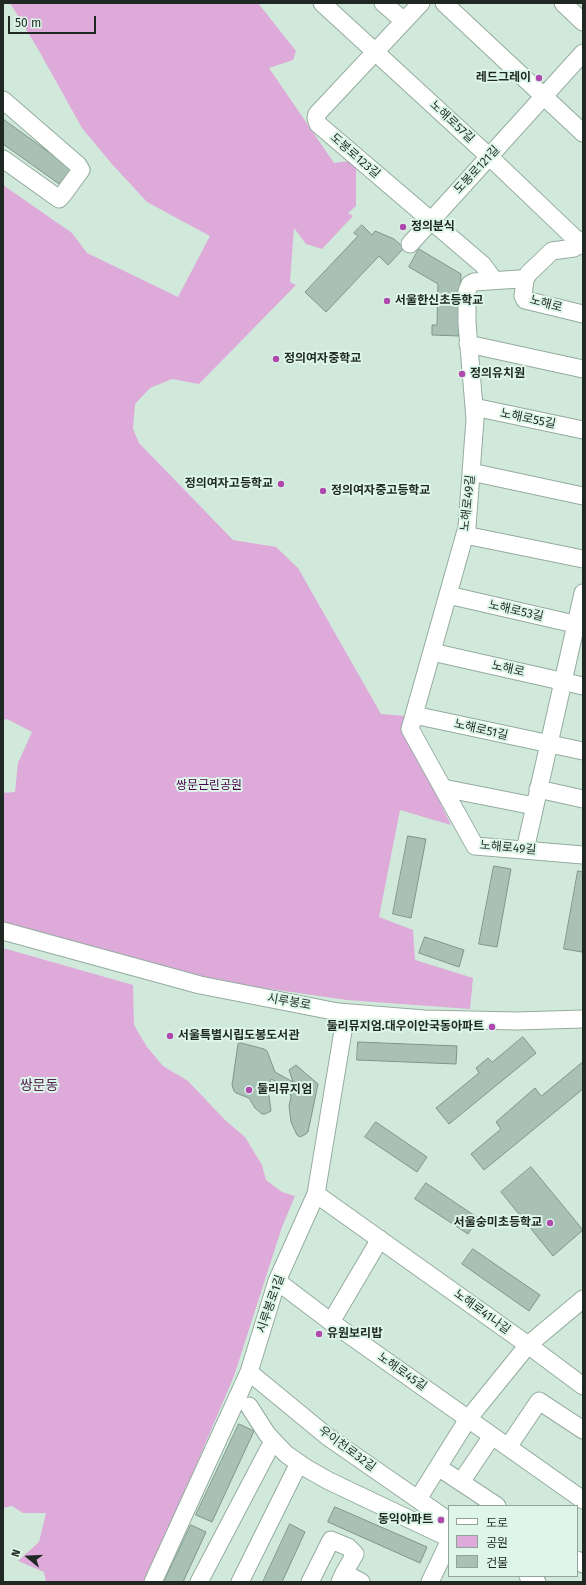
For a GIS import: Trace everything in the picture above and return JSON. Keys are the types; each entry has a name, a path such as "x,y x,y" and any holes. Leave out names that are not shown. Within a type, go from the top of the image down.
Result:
{"street":[{"name":"노해로57길","path":"322,3 582,243"},
{"path":"383,3 404,21"},
{"name":"도봉로123길","path":"421,3 317,114 316,118 318,124 483,265 494,280"},
{"path":"444,3 583,133"},
{"path":"563,3 583,22"},
{"name":"도봉로121길","path":"410,244 583,53"},
{"path":"3,100 78,165 81,170 59,199 3,159"},
{"name":"노해로","path":"582,243 574,248 552,251 528,274 525,280 522,296 525,300 583,314"},
{"name":"노해로49길","path":"525,280 494,280 474,282 470,284 467,291 468,344 475,419 467,527 410,728 474,846 583,855"},
{"path":"468,344 583,369"},
{"name":"노해로55길","path":"474,407 583,430"},
{"path":"471,472 583,496"},
{"path":"465,535 583,559"},
{"path":"525,850 563,681 579,625 583,593"},
{"name":"노해로53길","path":"448,595 579,625"},
{"name":"노해로","path":"432,652 583,686"},
{"name":"노해로51길","path":"414,714 583,751"},
{"path":"443,788 534,806"},
{"path":"538,789 583,799"},
{"name":"시루봉로","path":"3,931 200,985 346,1013 424,1019 517,1021 583,1019"},
{"name":"시루봉로1길","path":"153,1582 249,1372 277,1281 316,1194 346,1013"},
{"name":"노해로41나길","path":"316,1194 583,1386"},
{"path":"331,1322 380,1239"},
{"name":"노해로45길","path":"277,1281 331,1322 583,1500"},
{"path":"418,1499 468,1419 528,1346 583,1299"},
{"name":"우이천로32길","path":"249,1372 328,1437 448,1520"},
{"path":"508,1447 539,1401 583,1430"},
{"path":"249,1406 273,1441 286,1454 299,1463 328,1481 448,1538"},
{"path":"461,1482 492,1436"},
{"path":"199,1582 273,1441"},
{"path":"240,1582 299,1463"},
{"path":"438,1467 496,1505"},
{"path":"310,1582 331,1540 348,1547 354,1554 342,1577 361,1582"},
{"path":"430,1582 448,1544"}],"green space":[{"name":"쌍문근린공원","path":"10,3 258,3 296,51 293,60 269,68 334,163 349,161 356,168 356,206 348,213 353,216 322,249 306,244 294,228 290,282 296,285 199,384 172,379 150,388 135,404 133,429 139,443 233,540 276,547 298,568 381,714 407,716 402,731 409,739 451,825 400,810 379,917 413,930 415,960 473,978 470,1009 347,1000 229,983 3,924 3,793 15,792 18,763 32,732 7,719 3,720 3,185 72,233 87,253 178,297 210,236 147,202 111,163 82,128 38,49"},
{"path":"3,948 133,985 134,1025 147,1047 163,1066 188,1081 225,1120 245,1137 262,1165 266,1180 282,1192 295,1196 282,1227 234,1376 157,1557 143,1582 46,1582 44,1572 18,1561 39,1542 46,1513 23,1513 12,1506 3,1508"}],"building":[{"path":"3,119 72,169 62,186 3,144"},
{"path":"362,225 372,235 375,231 394,239 404,248 388,265 379,256 326,312 305,292 358,236 354,233"},
{"path":"419,249 461,274 459,336 432,335 432,325 437,325 438,284 409,267"},
{"path":"408,836 426,839 411,918 393,914"},
{"path":"494,866 511,869 497,947 479,944"},
{"path":"578,871 583,872 582,952 564,949"},
{"path":"425,937 464,950 459,967 419,953"},
{"path":"523,1037 536,1053 449,1124 436,1108 479,1073 476,1068 488,1058 492,1062"},
{"path":"358,1042 457,1046 456,1064 357,1060"},
{"name":"둘리뮤지엄","path":"241,1043 267,1051 275,1072 293,1082 289,1070 296,1065 318,1084 308,1132 306,1134 300,1137 297,1135 291,1122 289,1106 291,1097 287,1087 271,1079 270,1082 263,1088 269,1096 271,1111 265,1114 262,1114 255,1108 249,1098 234,1091 232,1085 238,1044"},
{"path":"583,1062 583,1089 484,1170 471,1154 501,1129 496,1122 535,1088 541,1096"},
{"path":"376,1122 427,1157 417,1172 365,1137"},
{"path":"531,1167 583,1230 553,1256 501,1192"},
{"path":"426,1183 478,1218 468,1234 415,1199"},
{"path":"473,1249 540,1295 529,1311 462,1264"},
{"path":"239,1424 254,1431 212,1522 196,1515"},
{"path":"335,1507 427,1547 420,1563 328,1522"},
{"path":"290,1524 305,1532 282,1582 263,1582"},
{"path":"191,1525 206,1532 183,1582 164,1582"}],"place":[{"name":"레드그레이","path":"539,78"},
{"name":"정의분식","path":"403,227"},
{"name":"서울한신초등학교","path":"387,301"},
{"name":"정의여자중학교","path":"276,359"},
{"name":"정의유치원","path":"462,374"},
{"name":"정의여자고등학교","path":"281,484"},
{"name":"정의여자중고등학교","path":"323,491"},
{"name":"둘리뮤지엄.대우이안국동아파트","path":"492,1027"},
{"name":"서울특별시립도봉도서관","path":"170,1036"},
{"name":"둘리뮤지엄","path":"249,1090"},
{"name":"서울숭미초등학교","path":"550,1223"},
{"name":"유원보리밥","path":"319,1334"},
{"name":"동익아파트","path":"441,1520"}],"district":[{"name":"쌍문동","path":"39,1086"}]}
